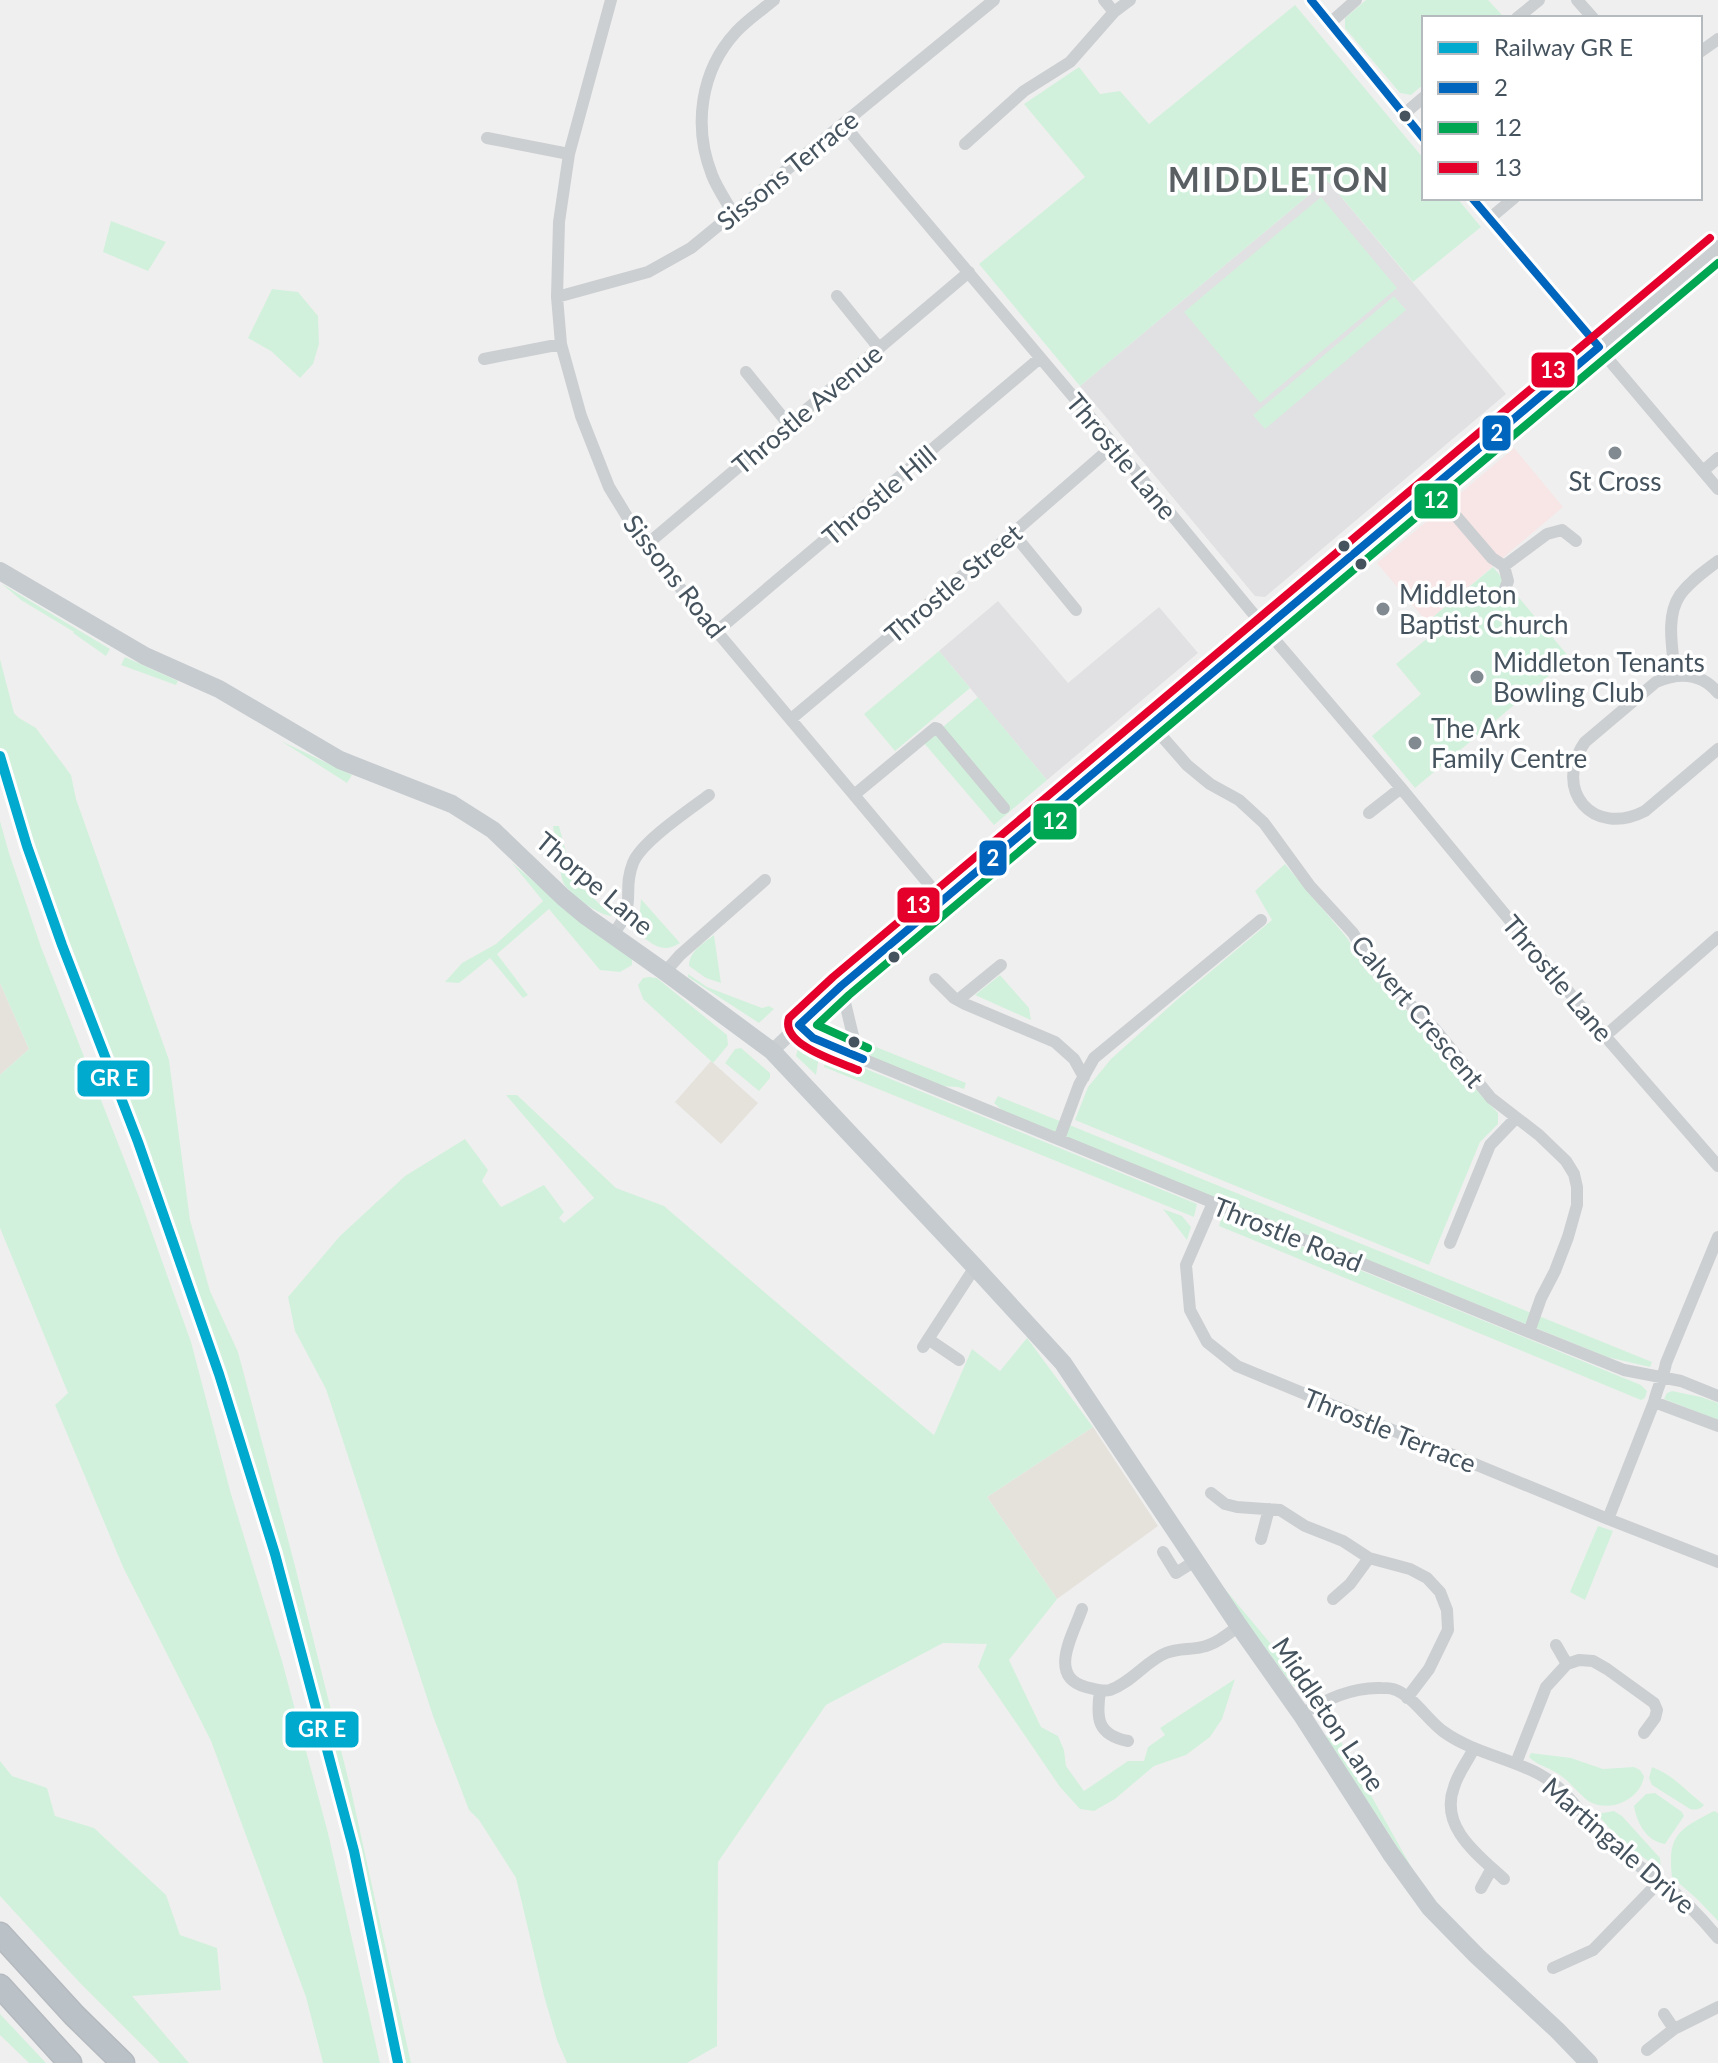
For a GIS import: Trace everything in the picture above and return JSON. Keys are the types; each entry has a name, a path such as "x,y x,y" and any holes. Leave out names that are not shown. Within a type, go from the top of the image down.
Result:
{"highway":[{"path":"0,1934 123,2063"},
{"path":"0,1986 70,2063"}],"main road":[{"name":"Thorpe Lane","path":"0,571 145,656 219,689 340,760 452,804 493,830 563,897 772,1051 1063,1363"},
{"name":"Middleton Lane","path":"1063,1363 1430,1908 1589,2063"}],"street":[{"name":"Sissons Road","path":"611,0 569,154 559,222 557,297 561,344 581,416 609,487 645,546 943,901"},
{"path":"733,213 713,177 702,139 703,101 714,61 736,31 774,0"},
{"name":"Sissons Terrace","path":"557,297 648,272 691,248 994,0"},
{"path":"1104,0 1114,12"},
{"path":"965,144 1024,91 1070,62 1114,12 1130,0"},
{"path":"1311,0 1422,136"},
{"path":"1330,23 1356,0"},
{"path":"1519,16 1539,0"},
{"path":"1577,0 1591,16"},
{"path":"1404,114 1422,99"},
{"name":"Throstle Lane","path":"843,124 1401,788 1605,1036 1718,1166"},
{"path":"487,138 569,154"},
{"path":"1474,200 1718,489"},
{"path":"1489,219 1512,200"},
{"path":"772,1051 841,986 1718,247"},
{"name":"Throstle Avenue","path":"645,546 969,272"},
{"path":"837,296 879,348"},
{"path":"484,359 561,344"},
{"name":"Throstle Hill","path":"717,631 1040,358"},
{"path":"746,372 789,425"},
{"name":"Throstle Street","path":"791,719 1114,445"},
{"path":"1703,471 1718,458"},
{"path":"1432,488 1492,558 1504,566 1508,581 1503,594"},
{"path":"1504,566 1547,534 1562,530 1576,541"},
{"path":"1013,533 1076,610"},
{"path":"1675,675 1672,614 1680,596 1718,561"},
{"path":"1718,693 1700,678 1685,674 1656,682 1585,742 1576,754 1572,769 1573,784 1578,798 1588,810 1616,820 1632,818 1645,811 1718,749"},
{"name":"Calvert Crescent","path":"1151,724 1187,765 1210,784 1239,800 1264,823 1310,886 1353,933 1374,968 1434,1028 1491,1098 1539,1135 1566,1161 1574,1174 1577,1205 1568,1237 1529,1332"},
{"path":"854,795 935,728 1004,808"},
{"path":"1369,813 1401,788"},
{"path":"612,935 627,913 634,860 644,848 709,795"},
{"path":"674,803 684,815"},
{"path":"665,972 765,880"},
{"path":"1059,1139 1094,1058 1261,920"},
{"path":"1605,1036 1718,937"},
{"path":"958,1000 1001,965"},
{"path":"935,979 958,1000 1055,1042 1074,1059 1084,1077"},
{"path":"841,986 854,1040 863,1059"},
{"name":"Throstle Road","path":"799,1025 813,1038 1529,1332 1624,1370 1681,1381 1718,1396"},
{"path":"1450,1243 1490,1145 1516,1118"},
{"name":"Throstle Terrace","path":"1213,1203 1186,1265 1190,1310 1207,1342 1237,1366 1718,1562"},
{"path":"1608,1519 1718,1237"},
{"path":"959,1360 925,1343 975,1267"},
{"path":"1654,1402 1718,1426"},
{"path":"1211,1493 1225,1504 1237,1507 1280,1510 1305,1526 1343,1541 1369,1558 1410,1569 1427,1578 1440,1592 1447,1610 1448,1630 1440,1650 1407,1698"},
{"path":"1261,1539 1269,1509"},
{"path":"1163,1552 1185,1586"},
{"path":"1333,1599 1350,1584 1369,1558"},
{"path":"1176,1573 1195,1561"},
{"path":"1082,1609 1064,1665 1067,1676 1076,1684 1100,1691 1117,1686 1163,1654 1206,1647 1239,1626"},
{"path":"1556,1645 1567,1664"},
{"path":"1516,1763 1546,1687 1567,1664 1579,1660 1593,1661 1648,1698 1657,1710 1644,1733"},
{"name":"Martingale Drive","path":"1301,1714 1330,1698 1365,1688 1392,1688 1444,1732 1474,1748 1541,1775 1560,1788 1602,1837 1687,1903 1718,1938"},
{"path":"1100,1691 1099,1721 1115,1739 1128,1741"},
{"path":"1474,1748 1453,1789 1451,1814 1464,1841 1504,1879"},
{"path":"1481,1888 1492,1868"},
{"path":"1553,1968 1593,1950 1660,1881"},
{"path":"1647,2050 1674,2029 1718,2007"},
{"path":"1664,2014 1674,2029"}],"shaded area":[{"path":"1327,180 1506,394 1265,597 1255,596 1080,386"},
{"path":"1514,448 1563,507 1427,622 1377,563"},
{"path":"998,601 1068,683 1159,607 1198,653 1047,780 939,651"},
{"path":"0,983 29,1049 0,1075"},
{"path":"711,1061 758,1103 721,1144 675,1102"},
{"path":"1093,1427 1158,1526 1057,1599 987,1497"}],"green space":[{"path":"1366,0 1488,0 1503,16 1422,16 1422,86 1411,95 1400,93 1345,28 1345,18"},
{"path":"1295,5 1422,157 1422,200 1459,200 1481,227 1413,282 1327,180 1080,386 979,264 1085,177 1024,104 1079,67 1100,94 1120,91 1149,124"},
{"path":"1321,197 1397,288 1260,403 1184,312"},
{"path":"111,221 166,242 148,271 103,252"},
{"path":"272,289 298,292 318,316 319,344 313,364 300,378 271,351 248,338"},
{"path":"1394,296 1406,310 1265,429 1253,415"},
{"name":"Middleton Tenants Bowling Club","path":"1493,567 1570,658 1415,788 1372,736 1421,694 1396,664 1435,632 1427,622"},
{"path":"2,584 110,649 106,656 74,632 21,600"},
{"path":"939,651 970,688 895,751 864,714"},
{"path":"125,657 178,681 176,685 121,665"},
{"path":"0,659 14,713 36,728 71,775 76,799 169,1060 190,1220 210,1291 238,1352 294,1562 351,1790 411,2063 405,2063 348,1807 273,1524 143,1140 64,939 27,833 4,753 0,753"},
{"path":"1197,695 1207,702 859,996 854,996 860,979"},
{"path":"978,697 1047,780 994,825 924,743"},
{"path":"281,741 352,775 347,783"},
{"path":"0,821 41,947 141,1202 191,1342 328,1833 380,2063 323,2063 306,1997 211,1741 123,1567 55,1405 68,1393 0,1228 0,1075 29,1049 0,983"},
{"path":"553,826 559,826 571,871 585,890 612,916 586,904 564,884"},
{"path":"512,863 589,928 632,958 632,965 620,972 600,970 549,909 497,954 528,995 523,998 490,958 459,983 445,982 462,963 496,944 543,901"},
{"path":"1285,864 1348,939 1364,968 1426,1030 1498,1113 1498,1124 1480,1142 1429,1265 1075,1120 1088,1087 1111,1059 1272,920 1255,891"},
{"path":"641,899 680,943 673,947 661,947 632,929 640,911"},
{"path":"714,935 721,983 706,978 689,966 694,952"},
{"path":"688,974 707,987 762,1008 769,1006 774,1009 759,1023 688,977"},
{"path":"1000,975 1029,1008 1031,1020 975,995"},
{"path":"643,978 657,978 727,1035 728,1045 713,1063 643,999 638,985"},
{"path":"866,1043 966,1083 964,1089 939,1086 873,1058 864,1047"},
{"path":"803,1045 820,1051 816,1075 796,1056 798,1048"},
{"path":"741,1048 770,1073 770,1078 759,1091 725,1063 735,1049"},
{"path":"827,1053 1197,1204 1194,1217 824,1067"},
{"path":"506,1095 517,1095 616,1188 664,1206 934,1435 972,1349 1000,1371 1027,1338 1093,1427 987,1497 1057,1599 1009,1660 1041,1727 1058,1736 1066,1766 1084,1791 1128,1761 1144,1761 1148,1747 1165,1735 1160,1728 1235,1679 1222,1719 1210,1737 1186,1755 1154,1766 1115,1799 1094,1811 1080,1809 1060,1787 978,1667 987,1644 943,1643 826,1705 718,1862 717,2046 687,2063 567,2063 544,1996 516,1878 479,1820 469,1810 433,1716 326,1389 295,1331 288,1297 340,1236 405,1176 465,1139 488,1170 482,1181 501,1207 544,1185 564,1212 559,1218 564,1223 594,1198"},
{"path":"998,1096 1652,1362 1650,1367 1607,1357 1005,1113 994,1103"},
{"path":"1163,1209 1182,1216 1191,1227 1187,1240"},
{"path":"1225,1215 1641,1385 1647,1391 1645,1398 1641,1400 1219,1226"},
{"path":"1672,1391 1718,1403 1718,1420 1664,1399"},
{"path":"1598,1526 1613,1531 1585,1600 1570,1592"},
{"path":"1209,1570 1312,1693 1301,1690 1290,1681"},
{"path":"1327,1717 1418,1879 1327,1739"},
{"path":"1531,1753 1571,1758 1603,1769 1634,1767 1644,1776 1637,1791 1624,1802 1598,1805 1586,1799 1561,1776 1532,1760 1529,1757"},
{"path":"0,1761 12,1776 47,1788 55,1816 94,1828 166,1895 180,1935 217,1948 221,1990 132,1996 189,2063 160,2063 80,1983 0,1896"},
{"path":"1652,1767 1674,1779 1704,1805 1690,1809 1652,1785 1649,1778"},
{"path":"1655,1793 1684,1816 1665,1844 1653,1839 1644,1830 1634,1806 1646,1794"},
{"path":"1614,1811 1660,1858 1661,1870 1627,1844 1597,1814"},
{"path":"1714,1811 1718,1813 1718,1921 1672,1877 1671,1863 1678,1835"},
{"path":"0,2014 46,2063 29,2063 0,2035"}],"transit line":[{"name":"2","path":"1311,0 1422,137"},
{"name":"2","path":"863,1059 813,1038 799,1025 841,986 1599,347 1474,200"},
{"name":"13","path":"858,1070 802,1044 793,1036 789,1018 833,977 1710,238"},
{"name":"12","path":"868,1048 817,1025 1718,263"},
{"path":"0,756 62,945 138,1142 219,1374 275,1554 354,1851 398,2063"}],"place":[{"name":"St Cross","path":"1615,453"},
{"name":"Middleton Baptist Church","path":"1383,609"},
{"name":"Middleton Tenants Bowling Club","path":"1477,677"},
{"name":"The Ark Family Centre","path":"1415,743"}],"district":[{"name":"MIDDLETON","path":"1279,178"}]}
